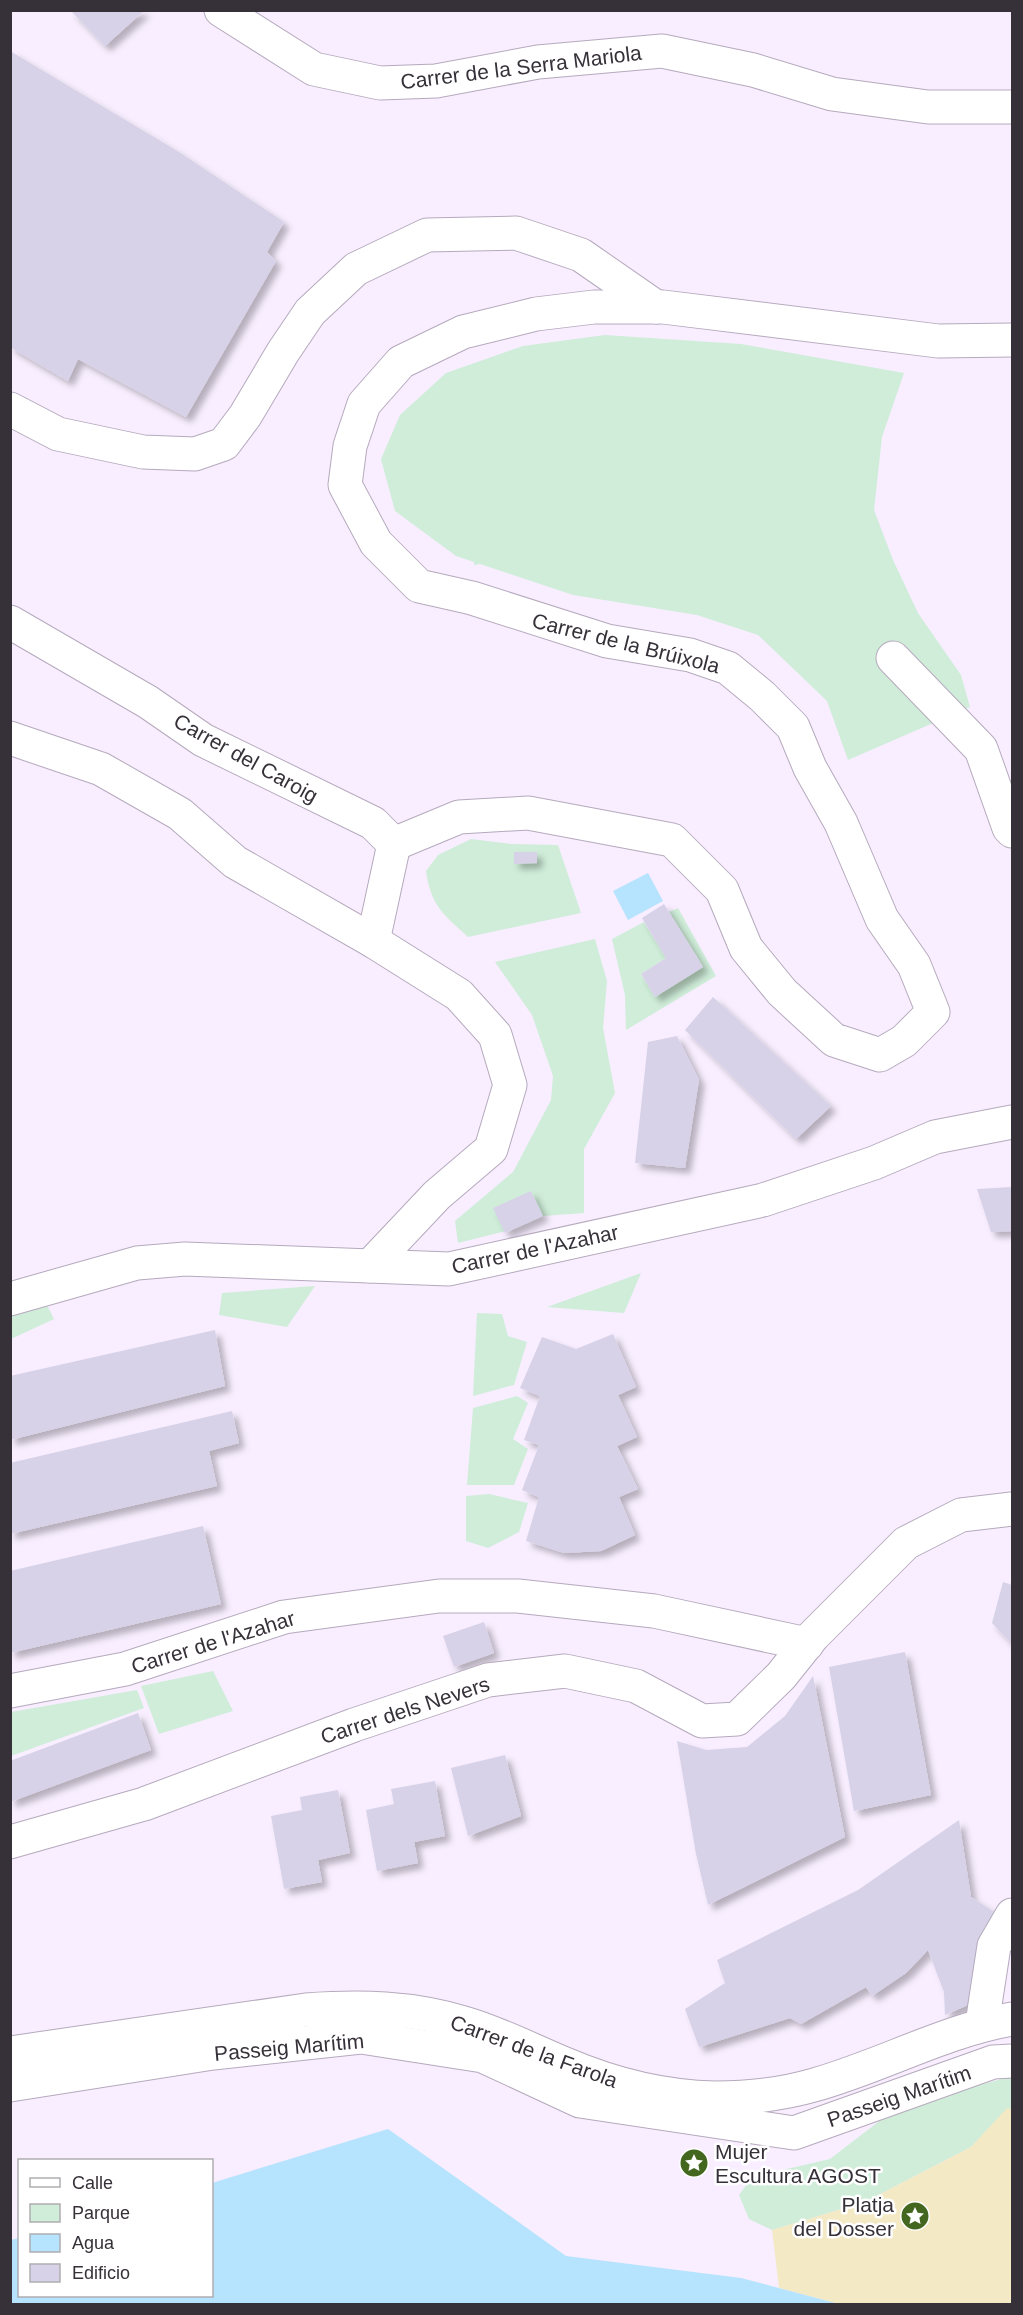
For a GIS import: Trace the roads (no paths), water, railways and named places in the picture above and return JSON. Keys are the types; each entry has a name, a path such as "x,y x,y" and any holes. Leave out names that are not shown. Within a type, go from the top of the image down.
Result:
{"street":[{"name":"Carrer de la Serra Mariola","path":"221,10 314,69 380,83 436,81 538,62 662,51 753,70 832,94 928,107 1012,107"},
{"path":"10,409 58,434 143,452 195,454 224,444 245,416 310,312 356,269 427,235 516,233 581,255 656,307"},
{"name":"Carrer de la Brúixola","path":"394,844 459,817 528,813 672,840 722,890 746,948 782,992 834,1040 880,1055 904,1041 933,1012 914,965 882,919 841,823 810,768 793,727 762,696 728,668 690,655 607,641 472,598 418,586 376,543 345,485 350,446 364,404 401,362 463,332 536,314 594,307 656,307 938,341 1012,340"},
{"name":"Carrer del Caroig","path":"10,622 148,702 203,740 373,824 394,844"},
{"path":"893,658 981,749 1012,831"},
{"path":"10,738 101,769 180,814 235,862 373,941 459,995 495,1035 510,1085 491,1149 437,1195 370,1266"},
{"path":"373,941 394,844"},
{"name":"Carrer de l'Azahar","path":"10,1299 136,1263 185,1259 333,1262 449,1269 566,1241 668,1222 763,1200 874,1163 935,1137 1012,1122"},
{"name":"Carrer dels Nevers","path":"10,1842 144,1804 354,1725 488,1680 565,1671 636,1686 702,1721 737,1719 906,1543 961,1515 1012,1509"},
{"name":"Carrer de l'Azahar","path":"10,1691 125,1669 284,1617 439,1596 518,1596 654,1611 807,1644"},
{"path":"997,2022 994,1946 1012,1915"},
{"name":"Carrer de la Farola","path":"10,2053 306,2010 351,2006 392,2008 465,2023 615,2082 665,2094 715,2098 762,2095 813,2086 997,2022"},
{"name":"Passeig Marítim","path":"10,2085 213,2053 361,2037 483,2056 580,2102 794,2133 993,2062 1012,2061"}],"water":[{"path":"648,873 663,901 628,920 613,891"},
{"path":"388,2129 566,2256 741,2278 839,2304 11,2304 11,2240 18,2238 18,2297 213,2297 213,2183"}],"place":[{"name":"Mujer Escultura AGOST","path":"694,2163"},
{"name":"Platja del Dosser","path":"915,2216"}]}
